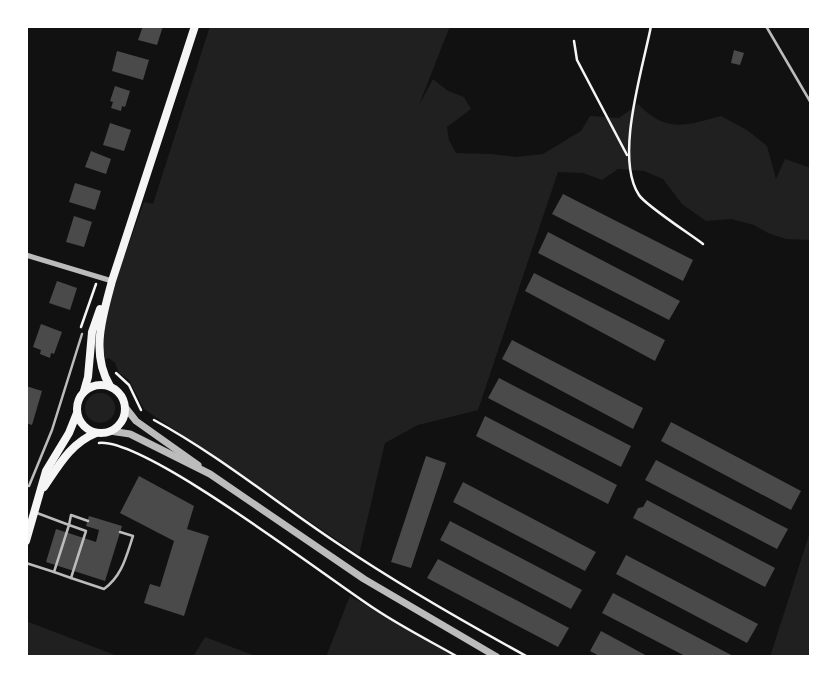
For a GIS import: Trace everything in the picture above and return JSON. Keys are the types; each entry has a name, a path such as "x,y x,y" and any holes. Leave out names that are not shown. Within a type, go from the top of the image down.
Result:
{"main road":[{"path":"26,541 50,462 69,433 77,413 79,398 88,377 92,332 112,281 195,26"},
{"path":"110,386 102,370 99,338 112,281"},
{"path":"43,490 69,451 81,440 96,433 110,431 121,422 125,407 119,392 110,386 97,385 84,391"},
{"path":"77,413 84,426 96,433"}],"street":[{"path":"26,255 112,281"},
{"path":"125,407 136,421 364,579 498,657"},
{"path":"110,431 130,434 210,474"}],"lane":[{"path":"766,26 811,103"},
{"path":"29,486 52,430 82,334"},
{"path":"35,512 86,531 71,578"},
{"path":"54,572 71,516 88,520"},
{"path":"26,563 104,589 114,581 126,558 133,536 120,531"}],"path":[{"path":"651,26 629,137 632,182 640,197 703,244"},
{"path":"574,41 577,60 629,158"},
{"path":"113,369 129,384 142,412"},
{"path":"148,416 199,447 408,589 528,657"},
{"path":"96,444 114,443 183,478 376,610 458,657"}],"shaded area":[{"path":"210,26 450,26 419,105 433,79 448,91 464,97 471,109 447,127 449,140 456,153 516,157 543,154 581,131 590,116 619,118 638,104 658,120 676,125 721,116 747,130 767,146 776,179 785,159 811,168 811,240 786,239 754,225 731,219 706,221 682,204 663,179 644,171 618,169 602,180 583,173 558,172 478,410 418,425 385,443 359,555 144,409 129,380 119,373 115,363 109,358 103,359 107,319 117,279 144,202 153,204"},
{"path":"100,393 111,397 115,408 111,419 100,423 89,419 85,408 89,397"},
{"path":"811,529 811,657 770,657"},
{"path":"350,596 457,657 326,657"},
{"path":"26,621 120,657 26,657"},
{"path":"205,637 258,657 193,657"}],"building":[{"path":"143,26 163,26 157,45 138,40"},
{"path":"734,50 744,53 740,65 731,63"},
{"path":"117,51 149,60 143,80 112,71"},
{"path":"115,86 130,91 121,111 111,108 113,102 110,101"},
{"path":"110,123 131,130 124,151 103,145"},
{"path":"91,151 111,159 106,174 85,167"},
{"path":"75,183 101,191 95,210 69,202"},
{"path":"563,194 693,260 683,281 552,214"},
{"path":"74,216 92,222 84,247 66,242"},
{"path":"548,232 680,301 669,320 538,253"},
{"path":"534,273 665,340 655,361 525,291"},
{"path":"57,281 77,288 70,310 49,303"},
{"path":"41,324 62,332 50,358 33,347"},
{"path":"512,340 643,408 633,429 502,359"},
{"path":"499,378 631,446 621,467 488,398"},
{"path":"26,386 42,391 32,425 26,423"},
{"path":"485,416 617,485 608,504 476,436"},
{"path":"671,422 801,491 791,510 661,441"},
{"path":"426,456 446,463 411,568 391,562"},
{"path":"656,460 788,529 777,549 645,480"},
{"path":"139,476 194,506 187,529 209,536 184,616 144,603 150,584 160,587 174,541 120,513"},
{"path":"463,482 596,552 585,571 453,502"},
{"path":"647,500 775,568 765,587 633,518 638,508 643,507"},
{"path":"89,516 122,526 105,581 46,562 56,529 96,542 99,530 86,526"},
{"path":"450,521 582,590 571,609 440,540"},
{"path":"626,555 758,624 747,643 616,574"},
{"path":"438,559 569,628 558,647 427,578"},
{"path":"613,593 735,657 687,657 602,613"},
{"path":"601,631 649,657 601,657 590,651"}]}
